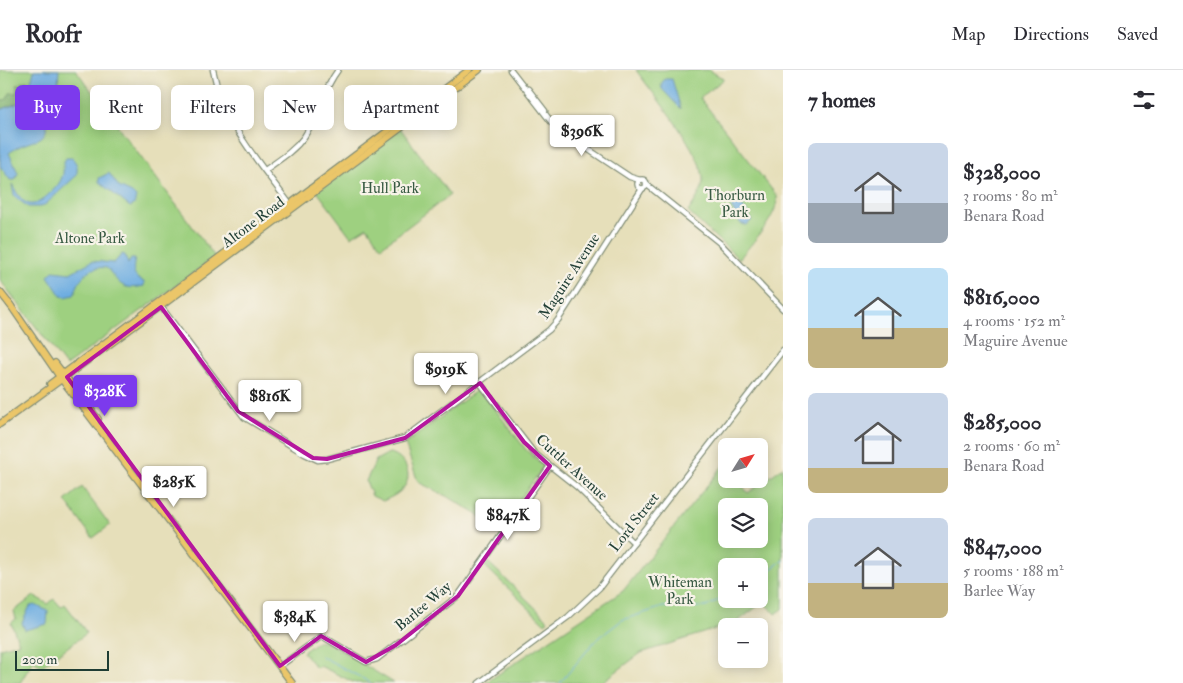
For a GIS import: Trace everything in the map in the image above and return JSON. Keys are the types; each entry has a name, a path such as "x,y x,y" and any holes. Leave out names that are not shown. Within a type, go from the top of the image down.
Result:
{"main road":[{"name":"Altone Road","path":"0,424 469,70"},
{"name":"Altone Road","path":"291,206 479,70"},
{"path":"0,292 63,376 89,406 110,440 292,683"}],"street":[{"path":"213,70 222,100 233,124 291,206"},
{"path":"265,170 294,149 304,136 314,118 322,96 338,70"},
{"path":"512,70 560,132 630,176 640,186 653,191 722,244 783,309"},
{"name":"Maguire Avenue","path":"159,305 238,411 252,423 318,460 327,459 405,438 554,325 637,194 640,186 646,184 653,191"},
{"name":"Lord Street","path":"479,683 568,617 599,588 783,350"},
{"name":"Cuttler Avenue","path":"480,382 524,442 577,487 634,543"},
{"name":"Barlee Way","path":"280,666 322,636 366,662 377,659 396,646 458,596 550,466"}],"highlighted area":[{"path":"161,307 238,411 313,458 327,459 405,438 480,383 524,442 550,466 458,596 396,645 366,662 321,636 280,666 67,377"}],"green space":[{"name":"Altone Park","path":"0,70 76,70 90,89 90,130 121,130 215,257 66,366 0,280"},
{"name":"Thorburn Park","path":"636,70 709,70 724,79 700,98 777,196 774,212 769,221 739,259 688,212 701,190 703,181 696,156 665,108"},
{"path":"26,81 28,82 27,85 17,85"},
{"path":"10,93 15,93 15,104 0,110 0,102 7,99"},
{"name":"Hull Park","path":"397,130 401,130 450,195 381,247 367,227 351,237 316,190"},
{"path":"476,391 481,391 527,451 544,466 499,528 452,499 418,482 405,444"},
{"path":"389,453 394,454 405,464 408,479 399,492 383,501 372,496 366,481 376,460"},
{"name":"Whiteman Park","path":"783,467 783,609 775,614 768,607 768,558 718,558 718,608 755,608 742,618 718,618 718,628 641,653 601,683 485,683 623,591 718,472 718,488 744,488 748,493 755,488 768,488 768,478"},
{"path":"82,487 110,525 93,538 65,501"},
{"path":"488,562 548,620 545,624 485,566"},
{"path":"34,596 48,604 54,599 61,607 65,604 87,633 42,666 33,661 20,683 0,683 0,648 19,643 11,623 16,619 14,611"},
{"path":"318,641 328,643 394,683 355,683 320,666 316,668 303,652"}],"water":[{"path":"34,70 59,70 58,85 29,85"},
{"path":"665,79 672,79 681,109 662,89 661,84"},
{"path":"15,105 15,130 46,130 40,138 9,153 18,173 15,180 10,180 0,166 0,110"},
{"path":"66,158 72,158 75,162 76,176 46,204 40,207 28,207 14,196 12,184 20,197 28,204 38,203 54,190 60,181"},
{"path":"109,173 119,187 136,197 134,205 130,207 99,182 99,178"},
{"path":"735,203 747,212 752,220 747,225 741,224 731,207"},
{"path":"122,254 125,255 128,264 131,259 135,259 134,273 144,282 144,286 126,287 107,268 100,268 85,274 74,295 66,297 61,296 48,276 53,271 70,273 92,261 114,263"},
{"path":"35,605 48,611 47,624 25,630 22,623 30,606"}],"waterway":[{"path":"768,571 783,560"},
{"path":"560,683 595,641 622,620 663,607 706,607 718,600"},
{"path":"321,656 371,683"}]}
